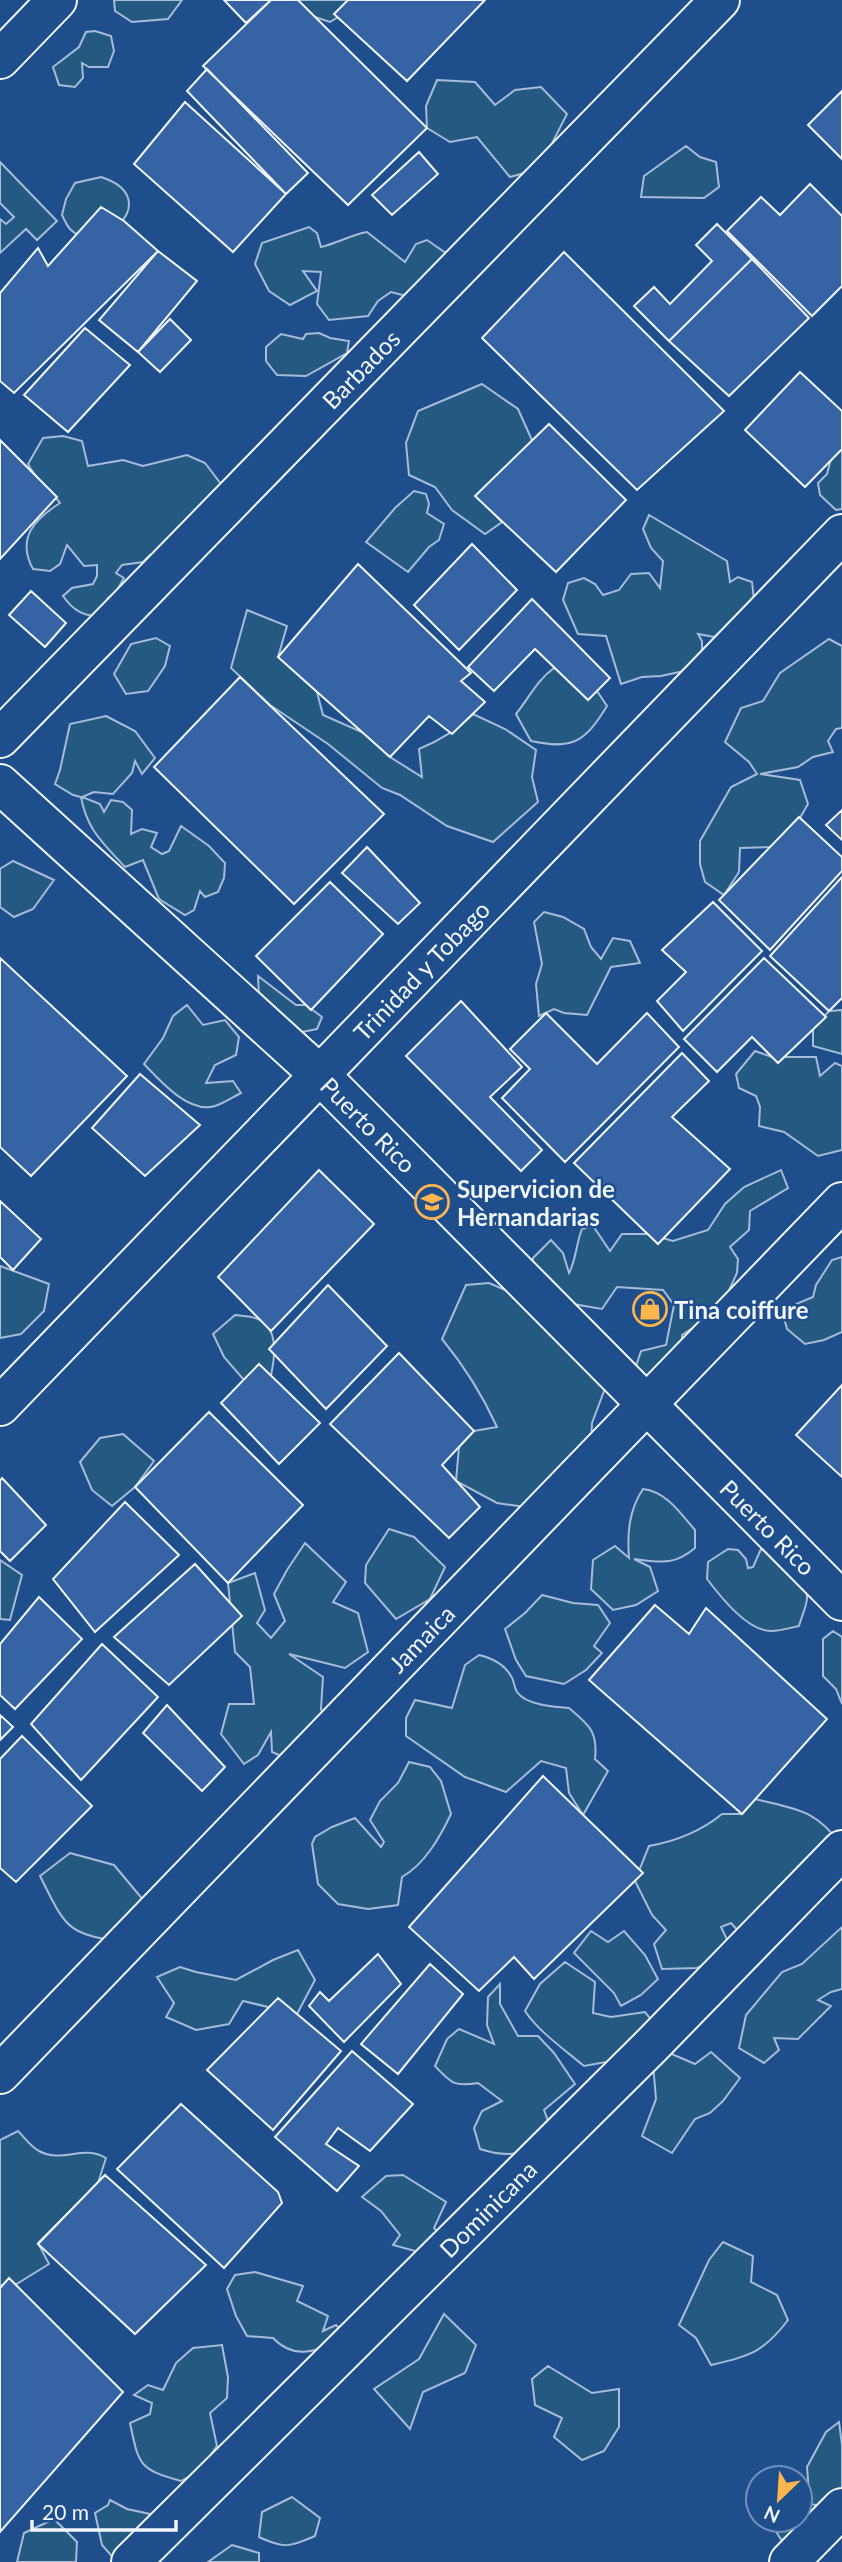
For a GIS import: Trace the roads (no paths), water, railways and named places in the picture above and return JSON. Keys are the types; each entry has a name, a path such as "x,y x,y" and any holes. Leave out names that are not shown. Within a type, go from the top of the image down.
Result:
{"street":[{"path":"0,59 57,0"},
{"name":"Barbados","path":"0,738 720,0"},
{"name":"Trinidad y Tobago","path":"0,1406 842,534"},
{"name":"Puerto Rico","path":"0,784 320,1075 842,1601"},
{"name":"Jamaica","path":"0,2074 842,1202"},
{"name":"Dominicana","path":"131,2562 652,2045 842,1850"},
{"path":"789,2562 842,2508"}],"place":[{"name":"Supervicion de Hernandarias","path":"432,1202"},
{"name":"Tina coiffure","path":"650,1309"}]}
